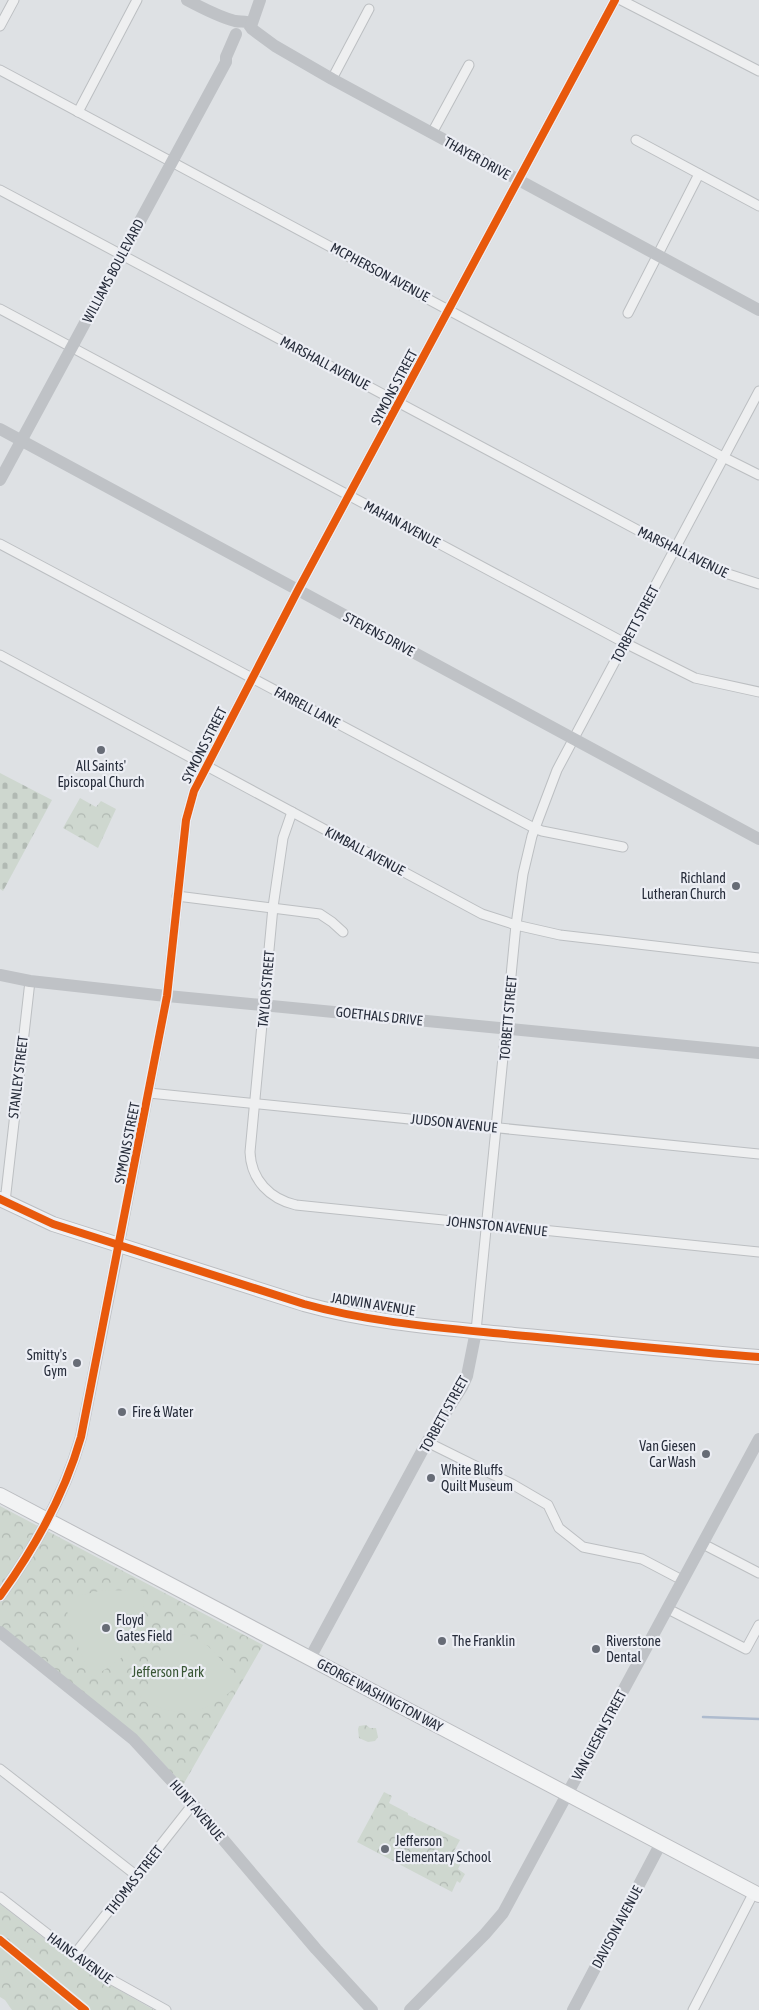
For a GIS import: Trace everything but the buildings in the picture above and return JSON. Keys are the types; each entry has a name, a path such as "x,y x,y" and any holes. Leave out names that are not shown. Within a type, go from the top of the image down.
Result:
{"main road":[{"name":"JADWIN AVENUE","path":"3,1201 53,1224 320,1308 367,1317 476,1331 662,1350 759,1357"},
{"name":"GEORGE WASHINGTON WAY","path":"0,1495 757,1894"}],"street":[{"path":"0,26 14,0"},
{"path":"78,112 137,0"},
{"name":"THAYER DRIVE","path":"187,0 210,12 211,16 243,30 268,46 275,46 332,79 759,310"},
{"name":"WILLIAMS BOULEVARD","path":"0,480 226,62 230,60 256,0"},
{"name":"WILLIAMS BOULEVARD","path":"243,30 260,0"},
{"name":"SYMONS STREET","path":"0,1596 14,1577 47,1519 67,1478 80,1437 150,1093 167,996 186,820 194,790 298,590 615,0"},
{"path":"621,0 759,71"},
{"path":"332,79 369,10"},
{"path":"432,133 469,65"},
{"name":"MCPHERSON AVENUE","path":"0,70 759,475"},
{"path":"636,140 759,206"},
{"path":"628,313 699,174"},
{"name":"MARSHALL AVENUE","path":"0,190 675,550 718,572 759,584"},
{"name":"MAHAN AVENUE","path":"0,309 625,643 695,678 759,692"},
{"name":"TORBETT STREET","path":"310,1658 427,1442 454,1402 465,1381 476,1331 516,925 523,874 534,828 557,770 759,391"},
{"name":"STEVENS DRIVE","path":"0,428 759,839"},
{"name":"FARRELL LANE","path":"0,544 534,828 623,847"},
{"name":"KIMBALL AVENUE","path":"0,655 482,914 516,925 560,935 759,958"},
{"name":"TAYLOR STREET","path":"252,1168 250,1152 273,907 283,838 292,812"},
{"path":"177,896 320,914 343,932"},
{"name":"GOETHALS DRIVE","path":"0,974 30,981 167,996 759,1053"},
{"name":"STANLEY STREET","path":"3,1201 30,981"},
{"name":"JUDSON AVENUE","path":"150,1093 759,1154"},
{"name":"JOHNSTON AVENUE","path":"252,1168 266,1190 276,1198 289,1204 759,1252"},
{"name":"VAN GIESEN STREET","path":"410,2010 490,1930 503,1913 759,1439"},
{"path":"427,1442 512,1484 548,1505 559,1528 583,1547 642,1559 682,1580"},
{"path":"703,1544 759,1573"},
{"path":"668,1609 746,1649 759,1625"},
{"name":"HUNT AVENUE","path":"0,1632 133,1739 193,1804 316,1949 372,2010"},
{"path":"0,1769 137,1876"},
{"name":"THOMAS STREET","path":"74,1955 193,1804"},
{"name":"DAVISON AVENUE","path":"573,2010 661,1843"},
{"path":"693,2010 757,1894"},
{"name":"HAINS AVENUE","path":"0,1897 104,1976 166,2010"}],"green space":[{"path":"0,773 52,800 3,891 0,889"},
{"path":"80,798 96,807 101,801 116,809 98,848 63,828"},
{"name":"Jefferson Park","path":"0,1506 263,1645 183,1785 154,1753 0,1628"},
{"name":"Floyd Gates Field","path":"103,1590 143,1591 143,1621 140,1633 127,1653 118,1661 92,1677 72,1634 66,1606 70,1598"},
{"path":"186,1634 208,1646 241,1680 219,1701 195,1711 168,1710 154,1706 140,1698 166,1647 174,1639"},
{"path":"366,1725 370,1728 376,1728 378,1737 375,1741 368,1742 359,1738 359,1726"},
{"path":"384,1792 392,1796 389,1803 408,1813 408,1815 460,1840 454,1851 464,1857 458,1869 465,1874 460,1883 457,1881 452,1892 357,1842"},
{"path":"0,1904 86,1971 154,2010 12,2010 5,2000 0,1997"}],"waterway":[{"path":"703,1717 759,1719"}],"cycle path":[{"path":"0,1596 25,1559 47,1520 66,1479 81,1437 167,996 186,820 194,791 298,590 615,0"},
{"path":"0,1199 53,1224 304,1304 356,1316 435,1327 759,1357"},
{"path":"0,1940 85,2010"}],"place":[{"name":"All Saints' Episcopal Church","path":"101,750"},
{"name":"Richland Lutheran Church","path":"736,886"},
{"name":"Smitty's Gym","path":"77,1363"},
{"name":"Fire & Water","path":"122,1412"},
{"name":"Van Giesen Car Wash","path":"706,1454"},
{"name":"White Bluffs Quilt Museum","path":"431,1478"},
{"name":"Floyd Gates Field","path":"106,1628"},
{"name":"The Franklin","path":"442,1641"},
{"name":"Riverstone Dental","path":"596,1649"},
{"name":"Jefferson Elementary School","path":"385,1849"}]}
